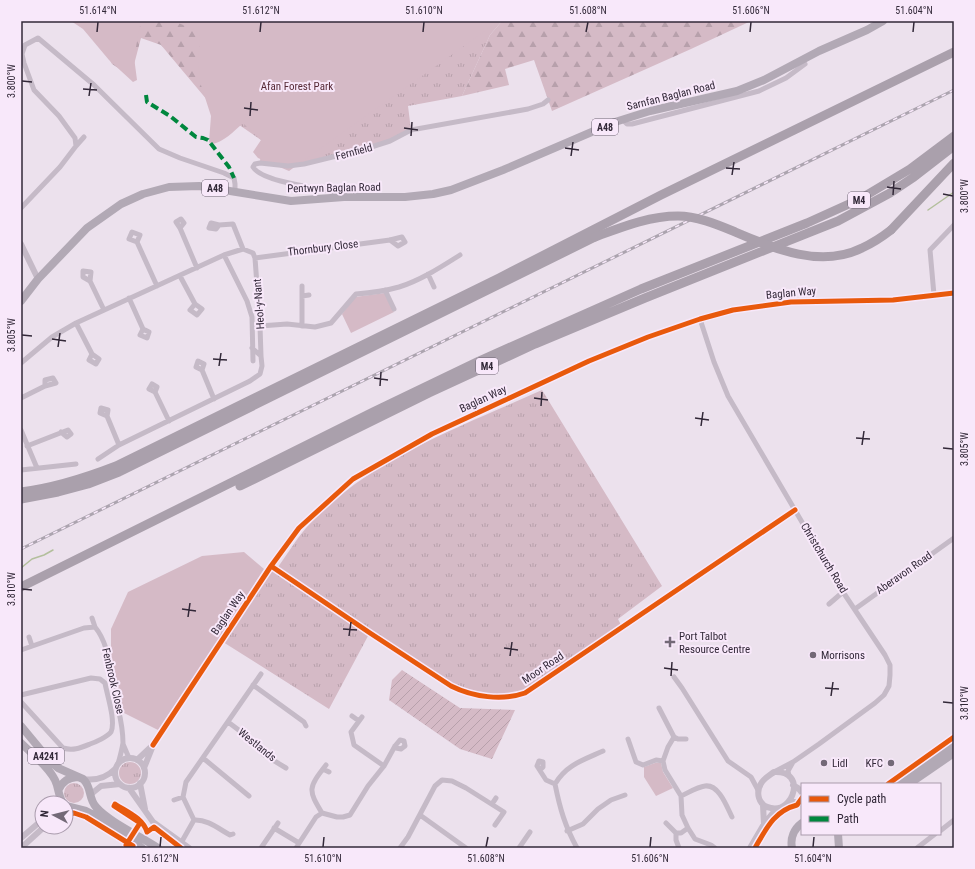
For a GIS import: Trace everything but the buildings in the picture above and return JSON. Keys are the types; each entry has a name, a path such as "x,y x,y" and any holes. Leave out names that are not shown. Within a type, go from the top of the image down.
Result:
{"highway":[{"path":"21,492 67,483 116,466 478,288 661,195 954,52"},
{"name":"M4","path":"21,587 379,409 479,361 641,290 847,206 879,189 910,169 954,136"},
{"name":"M4","path":"21,594 376,419 482,369 645,298 838,221 865,208 896,189 954,146"},
{"path":"21,499 58,492 88,484 119,472 595,237 636,222 679,216 698,219 725,228 774,248 794,254 814,257 847,254 861,249 891,230 954,163"}],"main road":[{"name":"Sarnfan Baglan Road","path":"451,190 623,120 650,111 738,91 764,80 819,51 867,30 883,21"},
{"name":"Pentwyn Baglan Road","path":"21,301 38,279 87,228 120,204 143,194 169,187 199,186 291,201 344,197 405,197 433,194 451,190"},
{"name":"A4241","path":"21,726 50,761 62,770 80,778"},
{"name":"A4241","path":"21,743 46,767 54,778 59,789 59,795"},
{"path":"898,783 954,745"},
{"path":"910,783 954,753"},
{"name":"A4241","path":"59,789 66,780 80,778"},
{"path":"80,778 89,786 90,795 96,807 106,816 158,848"},
{"path":"74,808 80,808 100,818 142,848"},
{"path":"792,848 793,833 801,824"},
{"path":"840,835 840,848"}],"street":[{"path":"76,146 75,138 59,116 34,90 24,63 22,54 25,45 38,38 94,85 159,149 234,178 234,192"},
{"path":"623,120 627,124 632,124 752,93 779,82 805,64"},
{"name":"Fernfield","path":"344,197 336,192 270,178 255,171 253,167 255,164 260,163 288,166 304,164 351,153 390,141 411,130 528,109 543,104 548,100"},
{"path":"21,208 60,167 84,137"},
{"path":"219,225 233,224 243,249 254,255"},
{"path":"934,295 930,250 954,225"},
{"path":"180,228 197,268"},
{"name":"Thornbury Close","path":"254,255 390,240"},
{"path":"137,242 158,286"},
{"path":"21,244 38,279"},
{"path":"22,360 52,336 76,323 224,256 243,249"},
{"name":"Heol-y-Nant","path":"98,459 119,445 250,382 260,374 262,366 260,326 254,255"},
{"path":"260,326 287,324 315,327 331,323 356,294 400,287 428,274 460,255"},
{"name":"Heol-y-Nant","path":"224,256 247,301 252,317 252,348 254,361"},
{"path":"428,274 434,287"},
{"path":"180,276 194,304"},
{"path":"90,281 104,310"},
{"path":"302,286 302,326"},
{"path":"386,290 394,309"},
{"name":"Baglan Way","path":"144,768 153,745 271,566 299,528 353,479 432,434 582,364 648,337 700,319 733,310 791,302 880,300 954,293"},
{"path":"302,296 309,295"},
{"path":"130,298 143,329"},
{"name":"Christchurch Road","path":"700,319 714,362 728,396 843,592 889,661 889,686 884,695 793,762 774,772"},
{"path":"76,323 92,354"},
{"path":"252,348 261,356"},
{"path":"202,370 214,399"},
{"path":"21,398 46,386"},
{"path":"155,392 169,421"},
{"path":"107,416 119,445"},
{"path":"21,430 37,468"},
{"path":"28,446 61,432"},
{"path":"21,470 28,471 37,468 76,464"},
{"name":"Moor Road","path":"271,566 451,686 477,694 506,697 524,693 795,510"},
{"name":"Aberavon Road","path":"855,609 954,538"},
{"path":"829,604 843,592"},
{"name":"Fenbrook Close","path":"92,618 95,627 102,635 111,666 114,688 121,716 123,744 117,767"},
{"path":"21,650 84,628 95,627"},
{"path":"30,637 32,646"},
{"name":"Westlands","path":"183,797 186,782 261,674"},
{"path":"674,677 728,761 751,777 765,779"},
{"name":"Fenbrook Close","path":"21,695 91,678 100,680 105,683 113,723 109,734 104,737 75,750 68,750 63,748 21,702"},
{"path":"253,686 304,722 306,726"},
{"path":"659,708 674,737 678,739 686,739"},
{"path":"352,716 360,719 352,732 354,745 384,766"},
{"name":"Westlands","path":"228,722 252,740 263,754 286,768"},
{"path":"674,737 668,747 663,761 665,770 681,796 682,815 688,828 695,838 711,845 714,848"},
{"path":"628,739 636,762 643,765 656,760 663,761"},
{"name":"Fenbrook Close","path":"123,744 129,758"},
{"name":"Baglan Way","path":"137,760 153,745"},
{"path":"329,772 324,767 313,784 311,791 312,797 322,813 336,817 350,815 384,766 395,746"},
{"path":"576,848 567,831 555,784 567,768 603,750"},
{"path":"80,778 91,780 110,775 121,761 129,758 137,760 144,768 144,776 140,783 129,788"},
{"path":"203,758 249,796"},
{"path":"751,777 758,790 759,800 763,805 769,808 780,808 790,801 794,790 788,771 793,762"},
{"path":"117,767 116,778 120,784"},
{"path":"540,770 546,780 555,784"},
{"path":"758,790 765,779 774,772 783,772 790,776"},
{"path":"400,848 408,837 435,786 442,780 452,781 504,812 495,825"},
{"path":"140,783 146,811"},
{"path":"90,795 100,786 120,784 129,788 152,822 189,848"},
{"path":"793,785 801,792"},
{"path":"681,796 705,786 715,788 720,794 732,817"},
{"path":"567,831 583,824 598,808 611,800 625,795"},
{"path":"174,800 183,797 194,820"},
{"path":"492,804 496,798"},
{"path":"790,801 801,804"},
{"path":"763,805 764,824"},
{"path":"750,848 764,824 776,809"},
{"path":"296,848 316,817 322,813"},
{"path":"420,815 466,848"},
{"path":"194,820 206,821 230,835 233,834"},
{"path":"181,843 194,820"},
{"path":"941,830 954,820"},
{"path":"666,823 676,833 676,840 680,848"},
{"path":"261,848 276,826 299,843"},
{"path":"21,838 34,827"},
{"path":"676,833 681,833 688,828"},
{"path":"519,848 530,832"},
{"path":"21,848 35,835"},
{"path":"917,848 935,835"}],"green space":[{"path":"71,21 141,21 134,57 137,80 133,82 109,60 83,29"},
{"path":"74,21 263,21 213,107 161,45 141,38 131,76 112,64 98,40"},
{"name":"Afan Forest Park","path":"173,21 499,21 289,171 258,158 253,152 261,140 243,123 220,141 211,144 209,142 211,116 200,82 198,59 200,42 199,34 191,28"},
{"name":"Afan Forest Park","path":"263,21 502,21 490,35 462,96 408,106 411,130 390,141 288,166 260,163 261,140 213,107"},
{"path":"502,21 751,21 552,111 534,60 505,69 509,85 462,96 490,35"},
{"path":"385,293 394,312 351,333 342,314 355,297"},
{"path":"542,390 662,586 618,619 622,627 525,693 495,697 459,689 276,570 306,528 330,504 357,483 416,447"},
{"path":"244,552 264,569 158,730 122,712 114,689 111,667 111,629 128,592 202,556"},
{"path":"271,569 368,636 329,709 223,642"},
{"path":"402,670 460,708 515,710 492,759 460,749 389,700 392,680"},
{"path":"130,762 138,765 141,773 138,781 130,784 122,781 119,773 122,765"},
{"path":"655,763 661,763 663,772 673,788 656,796 644,777 644,767"},
{"path":"70,783 78,783 84,789 84,797 78,803 74,803 74,795 64,795 64,789"}],"waterway":[{"path":"928,210 954,192"},
{"path":"21,568 32,559 53,550"}],"railway":[{"path":"21,549 954,90"}],"marked path":[{"path":"146,95 147,102 170,116 196,137 208,140 229,167 234,178"}],"cycle path":[{"path":"153,745 271,566 299,528 353,479 432,434 589,361 648,337 700,319 733,310 791,302 893,300 954,293"},
{"path":"271,566 451,686 469,693 488,697 507,697 525,693 795,510"},
{"path":"889,783 954,737"},
{"path":"755,848 767,828 777,816 789,808 797,805 801,799"},
{"path":"130,848 126,845 140,823 114,806 115,804 138,819 145,827 147,832 154,827 181,848"},
{"path":"74,813 86,817 133,846"}],"place":[{"name":"Port Talbot Resource Centre","path":"670,642"},
{"name":"Morrisons","path":"813,655"},
{"name":"Lidl","path":"824,763"},
{"name":"KFC","path":"891,763"}]}
